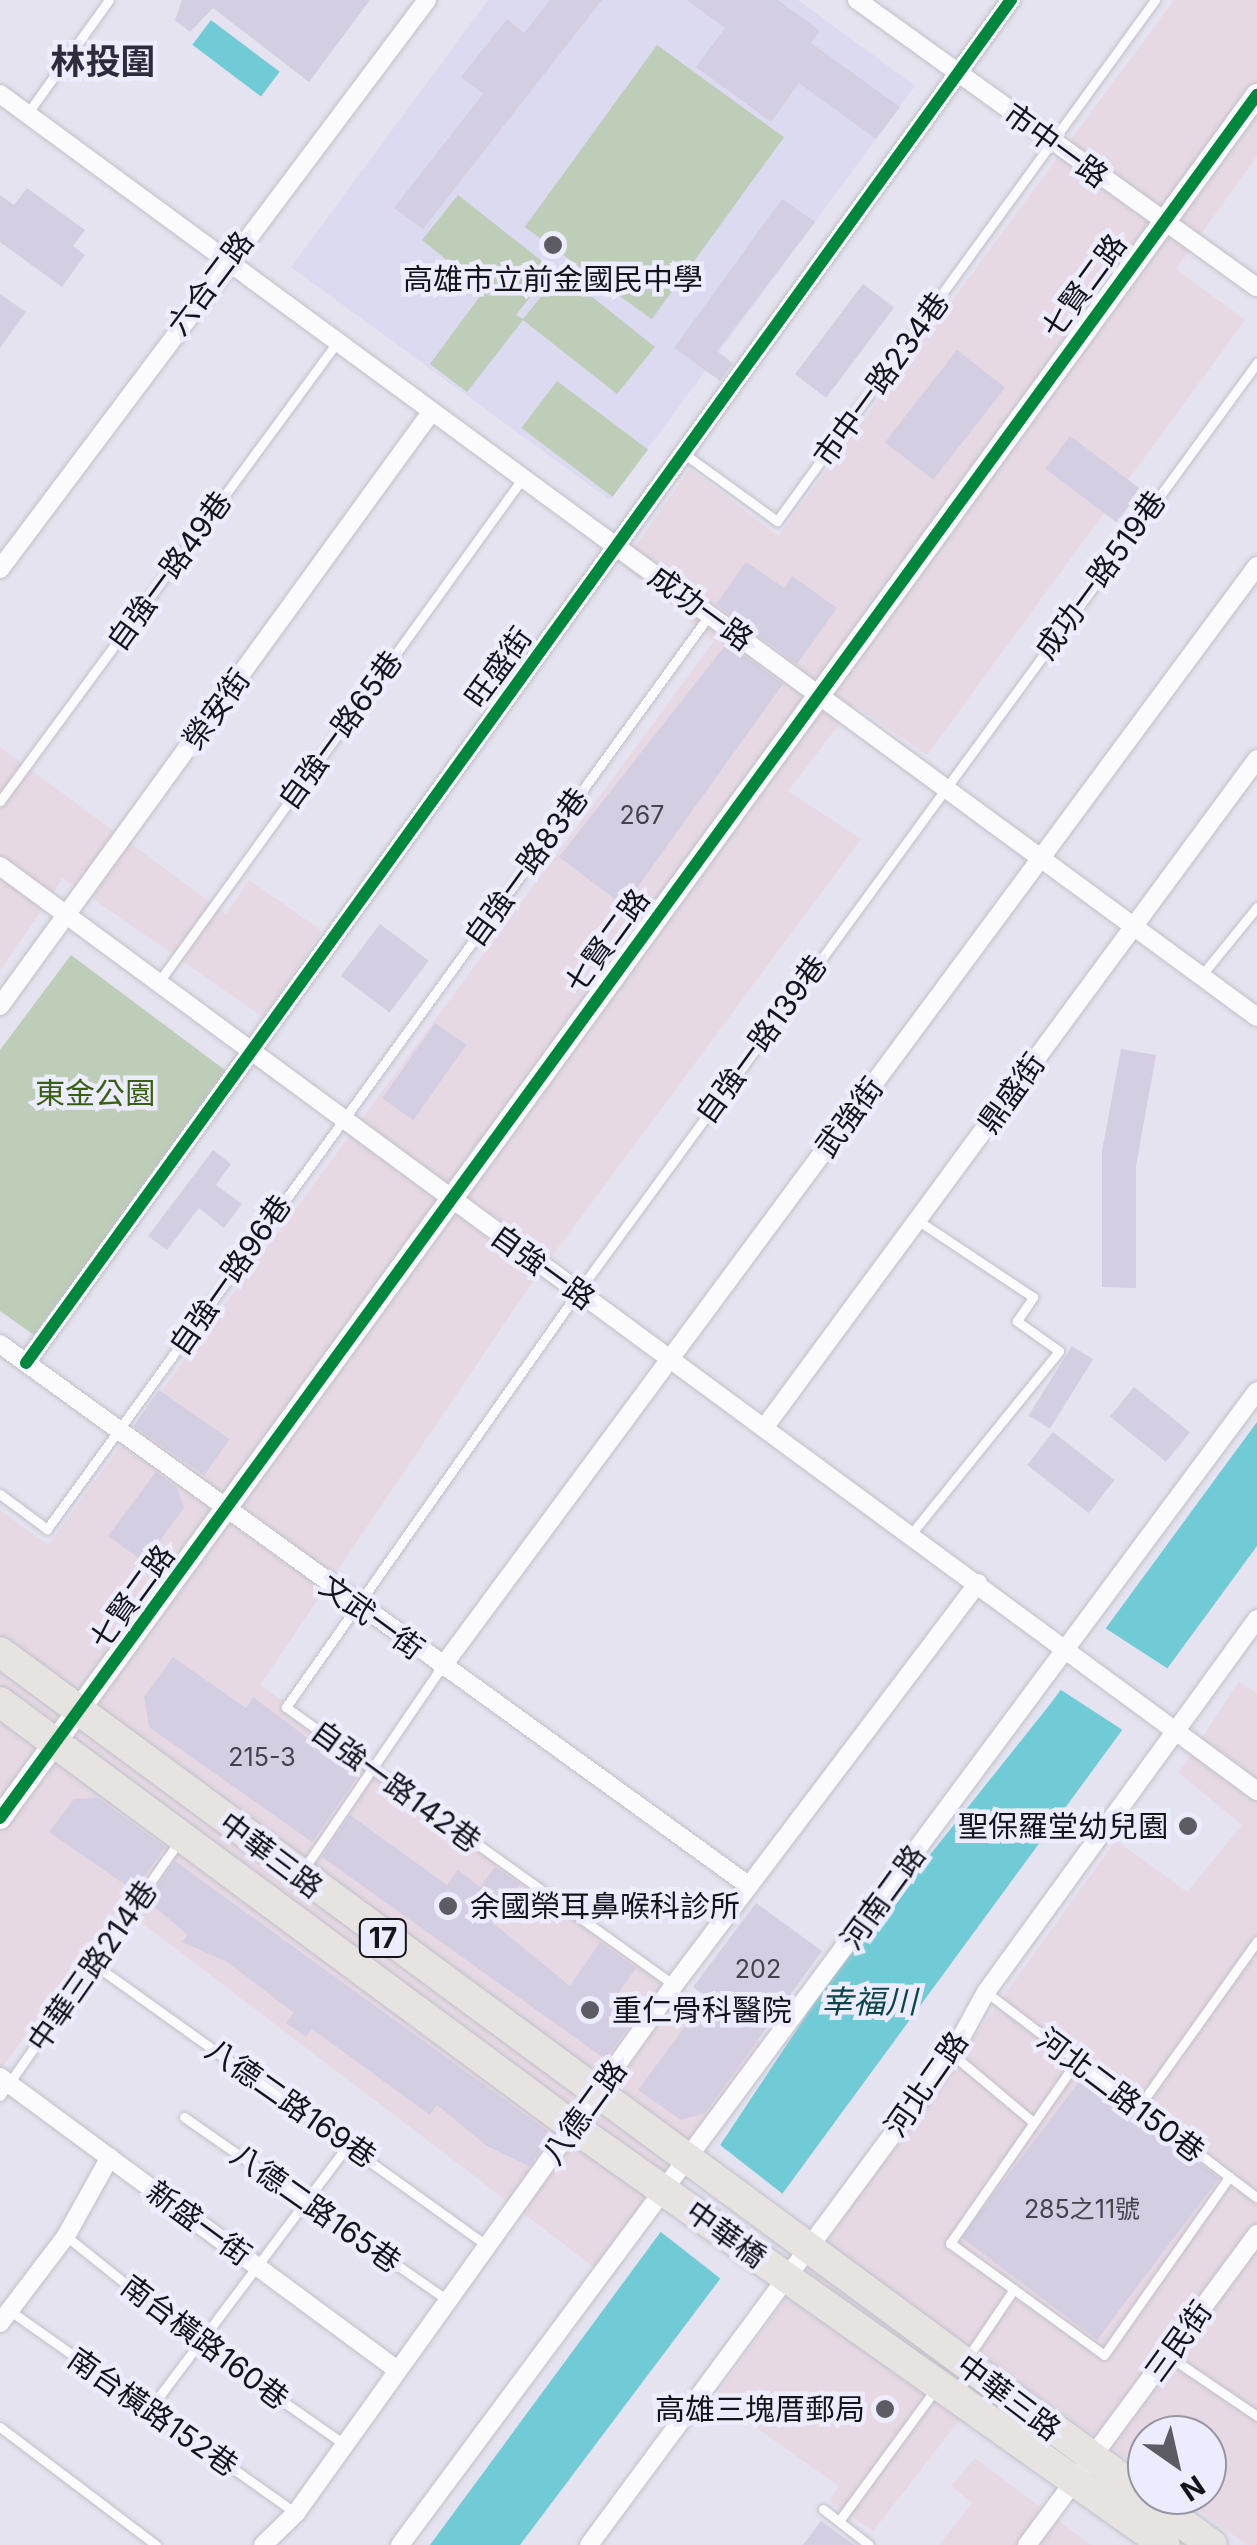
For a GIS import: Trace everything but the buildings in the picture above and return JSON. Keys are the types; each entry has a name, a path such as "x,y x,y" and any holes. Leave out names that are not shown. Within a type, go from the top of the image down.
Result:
{"main road":[{"name":"中華三路","path":"0,1652 298,1876 689,2160"},
{"name":"中華三路","path":"0,1702 575,2128 666,2190"},
{"name":"中華橋","path":"689,2160 807,2249"},
{"name":"中華橋","path":"666,2190 786,2278"},
{"name":"中華三路","path":"807,2249 963,2363 1165,2545"},
{"name":"中華三路","path":"786,2278 939,2384 1212,2545"}],"street":[{"name":"六合二路","path":"0,569 226,260 427,0"},
{"name":"市中一路","path":"856,0 1162,223 1257,287"},
{"name":"旺盛街","path":"26,1363 1011,0"},
{"name":"成功一路","path":"0,94 1257,1016"},
{"name":"七賢二路","path":"0,1818 816,693 1257,95"},
{"name":"榮安街","path":"0,1006 432,411"},
{"name":"武強街","path":"442,1668 1257,566"},
{"name":"鼎盛街","path":"764,1428 1257,759"},
{"name":"自強一路","path":"0,866 450,1200 1066,1646 1167,1724"},
{"name":"文武一街","path":"0,1344 442,1668 748,1885"},
{"name":"河南二路","path":"400,2545 1257,1392"},
{"name":"八德二路","path":"263,2545 296,2514 485,2244 575,2128 674,1985 978,1583"},
{"name":"河北二路","path":"589,2545 952,2054 986,1992 1167,1724 1257,1619"},
{"path":"1167,1724 1257,1792"},
{"name":"新盛一街","path":"3,2085 110,2157 398,2370"},
{"path":"5,2317 66,2236 110,2157"},
{"name":"三民街","path":"1027,2545 1257,2234"}],"lane":[{"path":"27,114 110,0"},
{"path":"1054,144 1155,0"},
{"name":"市中一路234巷","path":"684,453 777,522 1054,144"},
{"name":"自強一路49巷","path":"0,802 338,341"},
{"name":"成功一路519巷","path":"944,787 1257,363"},
{"name":"自強一路65巷","path":"158,983 523,478"},
{"name":"自強一路83巷","path":"341,1119 710,614"},
{"name":"自強一路139巷","path":"578,1292 944,787"},
{"path":"1201,976 1257,907"},
{"name":"自強一路96巷","path":"0,1494 47,1530 341,1119"},
{"path":"911,1534 1059,1351 1016,1320 1034,1297 917,1220"},
{"name":"自強一路142巷","path":"578,1292 286,1707 674,1985"},
{"path":"298,1876 442,1668"},
{"name":"中華三路214巷","path":"3,2085 95,1965 182,1836"},
{"path":"1138,2108 1257,1942"},
{"name":"八德二路169巷","path":"95,1965 485,2244"},
{"name":"河北二路150巷","path":"986,1992 1257,2198"},
{"path":"952,2054 1032,2122"},
{"path":"1076,2062 950,2243 1104,2355 1229,2177"},
{"name":"八德二路165巷","path":"184,2117 446,2300"},
{"path":"149,2410 260,2268 304,2198 349,2144"},
{"name":"南台橫路160巷","path":"66,2236 201,2344 346,2445"},
{"path":"963,2363 1014,2289"},
{"name":"南台橫路152巷","path":"5,2317 149,2410 296,2514"},
{"path":"1167,2355 1257,2416"},
{"path":"839,2521 939,2384"},
{"path":"0,2427 156,2545"},
{"path":"823,2509 869,2545"}],"shaded area":[{"name":"高雄市立前金國民中學","path":"488,0 798,0 915,86 610,500 291,267"},
{"path":"1174,0 1257,0 1257,156 1176,269 1245,320 927,755 854,705 788,791 861,839 527,1290 260,1685 764,2045 595,2268 120,1906 0,2070 0,1510 48,1545 714,641 622,565 690,469 778,536"},
{"path":"0,747 226,914 249,880 322,931 263,1017 63,878 0,971"},
{"path":"1239,1681 1257,1694 1257,2545 1247,2545 1205,2515 1227,2515 1227,2415 1127,2415 1127,2459 1000,2368 873,2531 829,2501 839,2486 714,2398 1116,1840 1187,1892 1242,1825 1179,1773"},
{"path":"975,2458 1091,2545 939,2545 972,2503 951,2486"}],"green space":[{"path":"657,45 784,137 652,319 525,227"},
{"path":"458,195 552,269 516,315 523,319 561,272 655,347 617,394 523,320 467,392 430,364 483,292 491,296 422,240"},
{"path":"557,381 648,450 613,497 521,428"},
{"name":"東金公園","path":"71,955 229,1073 34,1335 0,1311 0,1050"}],"water":[{"path":"211,20 280,72 261,97 192,45"},
{"name":"幸福川","path":"1257,1422 1257,1546 717,2283 520,2545 430,2545 679,2207 827,1984 1051,1703"}],"pier":[{"path":"1099,1624 1169,1670 1128,1733 1058,1688"},
{"path":"715,2141 786,2196 721,2279 650,2224"}],"cycle path":[{"path":"26,1363 1011,0"},
{"path":"0,1818 1257,95"}],"place":[{"name":"高雄市立前金國民中學","path":"553,245"},
{"name":"聖保羅堂幼兒園","path":"1188,1826"},
{"name":"余國榮耳鼻喉科診所","path":"448,1906"},
{"name":"重仁骨科醫院","path":"590,2010"},
{"name":"高雄三塊厝郵局","path":"885,2409"}],"district":[{"name":"林投圍","path":"103,61"}]}
